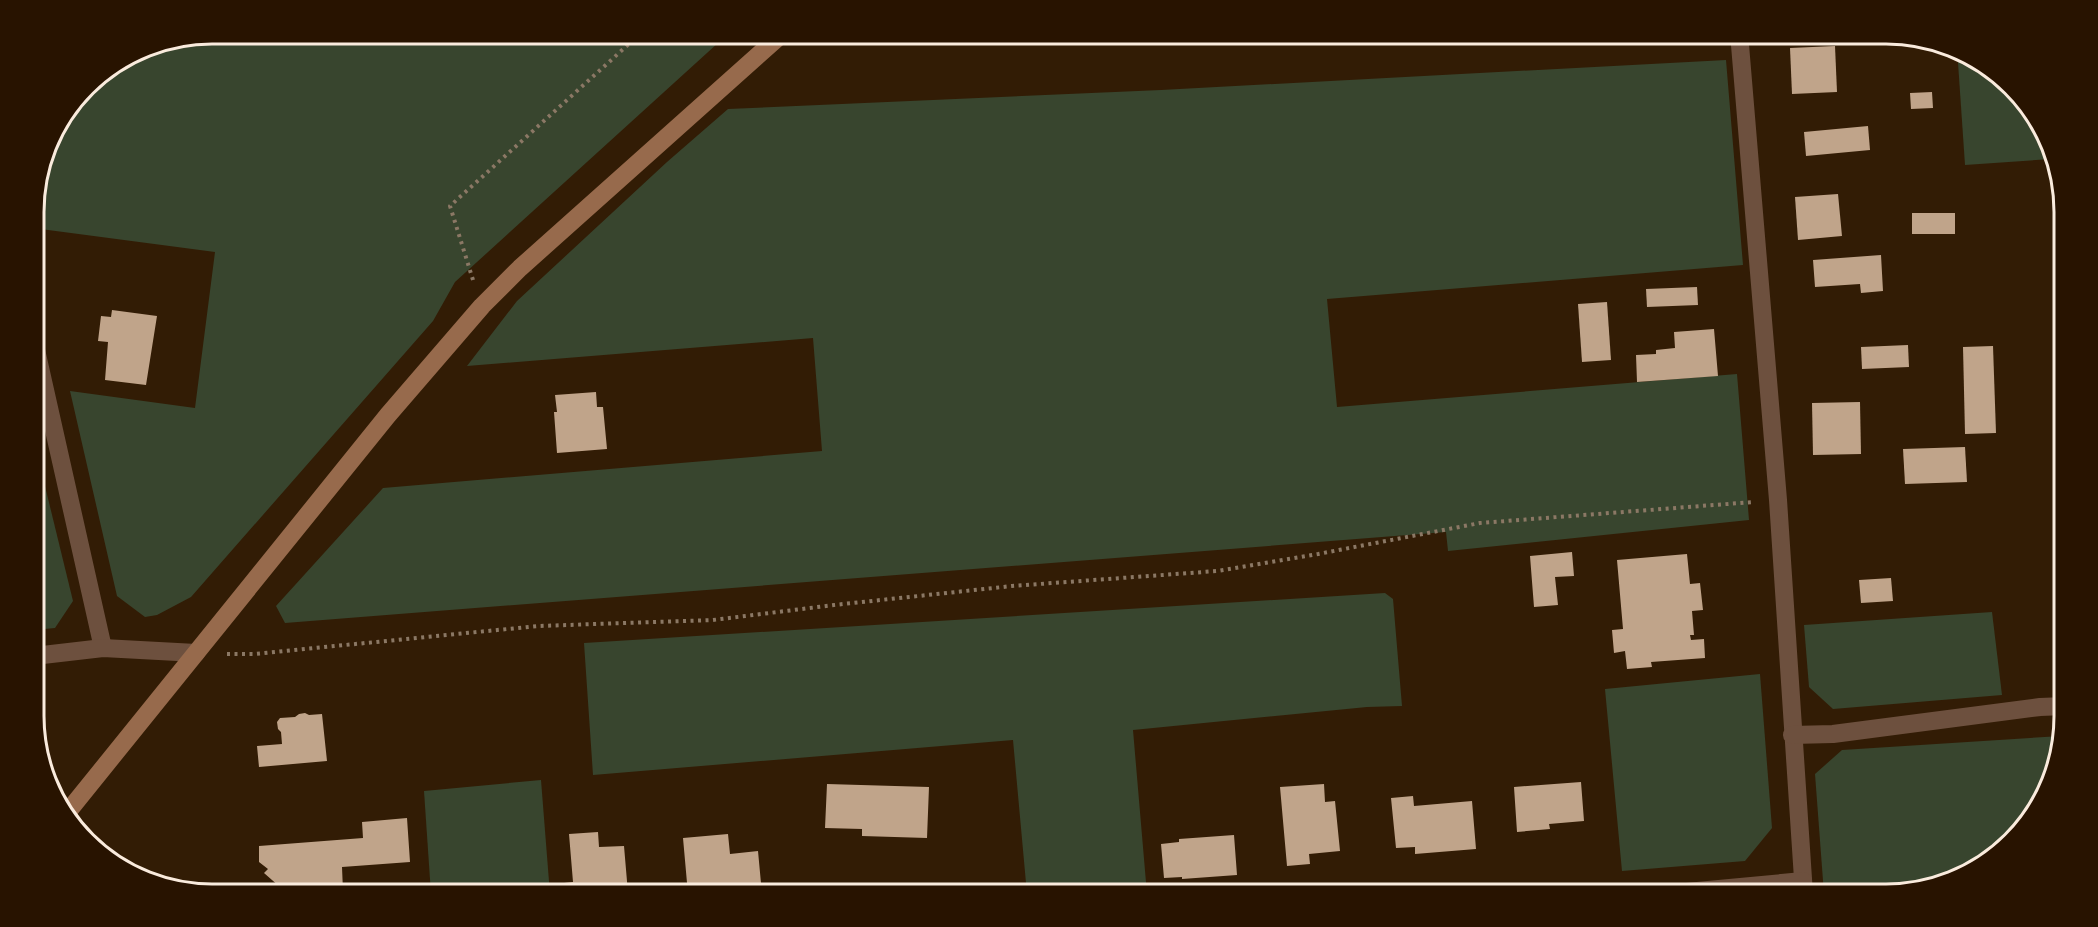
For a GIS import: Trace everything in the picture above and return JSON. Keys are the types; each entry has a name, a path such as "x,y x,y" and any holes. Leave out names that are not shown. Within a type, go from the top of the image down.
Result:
{"street":[{"path":"71,808 388,415 482,306 520,268 771,44"},
{"path":"1740,44 1778,500 1803,883"},
{"path":"44,385 103,648"},
{"path":"44,655 103,648 196,653"},
{"path":"1792,735 1833,734 2054,706"}],"path":[{"path":"475,285 450,206 629,44"},
{"path":"196,653 254,654 538,626 713,620 1012,586 1217,570 1318,554 1480,523 1778,500"}],"green space":[{"path":"212,44 717,44 455,282 433,321 191,597 157,615 145,617 117,596 70,391 195,408 215,252 44,229 44,201 49,168 66,127 78,109 101,85 127,66 147,56 179,47"},
{"path":"1726,60 1743,265 1327,299 1337,407 1737,374 1749,520 1448,551 1446,532 285,623 276,606 383,488 822,451 813,338 467,366 517,301 667,162 728,109 1161,90"},
{"path":"1958,60 1989,78 2020,109 2042,147 2046,159 1965,165"},
{"path":"44,482 73,601 55,628 44,629"},
{"path":"1385,593 1393,599 1402,706 1367,707 1133,730 1146,883 1026,884 1013,740 593,775 584,643"},
{"path":"1992,612 2002,695 1833,709 1809,687 1804,625"},
{"path":"1760,674 1772,828 1745,861 1622,871 1605,689"},
{"path":"2053,737 2042,780 2020,818 2005,834 1989,849 1951,871 1930,878 1897,883 1823,883 1815,774 1842,750"},
{"path":"541,780 549,884 430,884 424,791"}],"building":[{"path":"1835,46 1837,92 1792,94 1790,48"},
{"path":"1932,92 1933,108 1911,109 1910,93"},
{"path":"1868,126 1870,150 1806,156 1804,132"},
{"path":"1838,194 1842,236 1798,240 1795,197"},
{"path":"1912,213 1955,213 1955,234 1912,234"},
{"path":"1881,255 1883,291 1861,293 1860,284 1815,287 1813,260"},
{"path":"1697,287 1698,305 1647,307 1646,289"},
{"path":"1607,302 1611,360 1582,362 1578,304"},
{"path":"112,310 157,316 146,385 105,380 108,342 98,341 101,316 111,317"},
{"path":"1714,329 1718,376 1637,382 1636,355 1656,354 1656,350 1675,348 1674,332"},
{"path":"1908,345 1909,367 1862,369 1861,347"},
{"path":"1993,346 1996,433 1965,434 1963,347"},
{"path":"596,392 597,407 603,407 607,449 557,453 555,395"},
{"path":"1860,402 1861,454 1813,455 1812,403"},
{"path":"1965,447 1967,482 1905,484 1903,449"},
{"path":"1572,552 1574,576 1555,577 1558,605 1534,607 1530,556"},
{"path":"1687,554 1690,584 1700,583 1703,610 1692,611 1694,635 1690,635 1691,640 1704,639 1705,658 1651,662 1652,667 1627,669 1625,651 1614,653 1612,630 1623,629 1617,560"},
{"path":"1891,578 1893,601 1861,603 1859,580"},
{"path":"305,713 322,714 327,761 259,767 257,746 282,744 277,722 280,718 295,717"},
{"path":"1581,782 1584,821 1549,824 1550,829 1517,832 1514,787"},
{"path":"827,784 929,787 927,838 862,836 862,829 825,828"},
{"path":"1324,784 1325,802 1335,801 1340,851 1309,854 1310,864 1287,866 1280,787"},
{"path":"1413,796 1414,806 1472,801 1476,849 1415,854 1415,847 1396,848 1391,798"},
{"path":"407,818 410,862 342,867 343,884 277,884 264,873 268,869 259,862 259,846 363,838 362,822"},
{"path":"598,832 599,847 624,846 627,884 564,884 573,882 569,834"},
{"path":"728,834 730,854 758,851 761,884 687,884 683,838"},
{"path":"1234,835 1237,875 1164,878 1161,844 1179,842 1179,839"}]}
